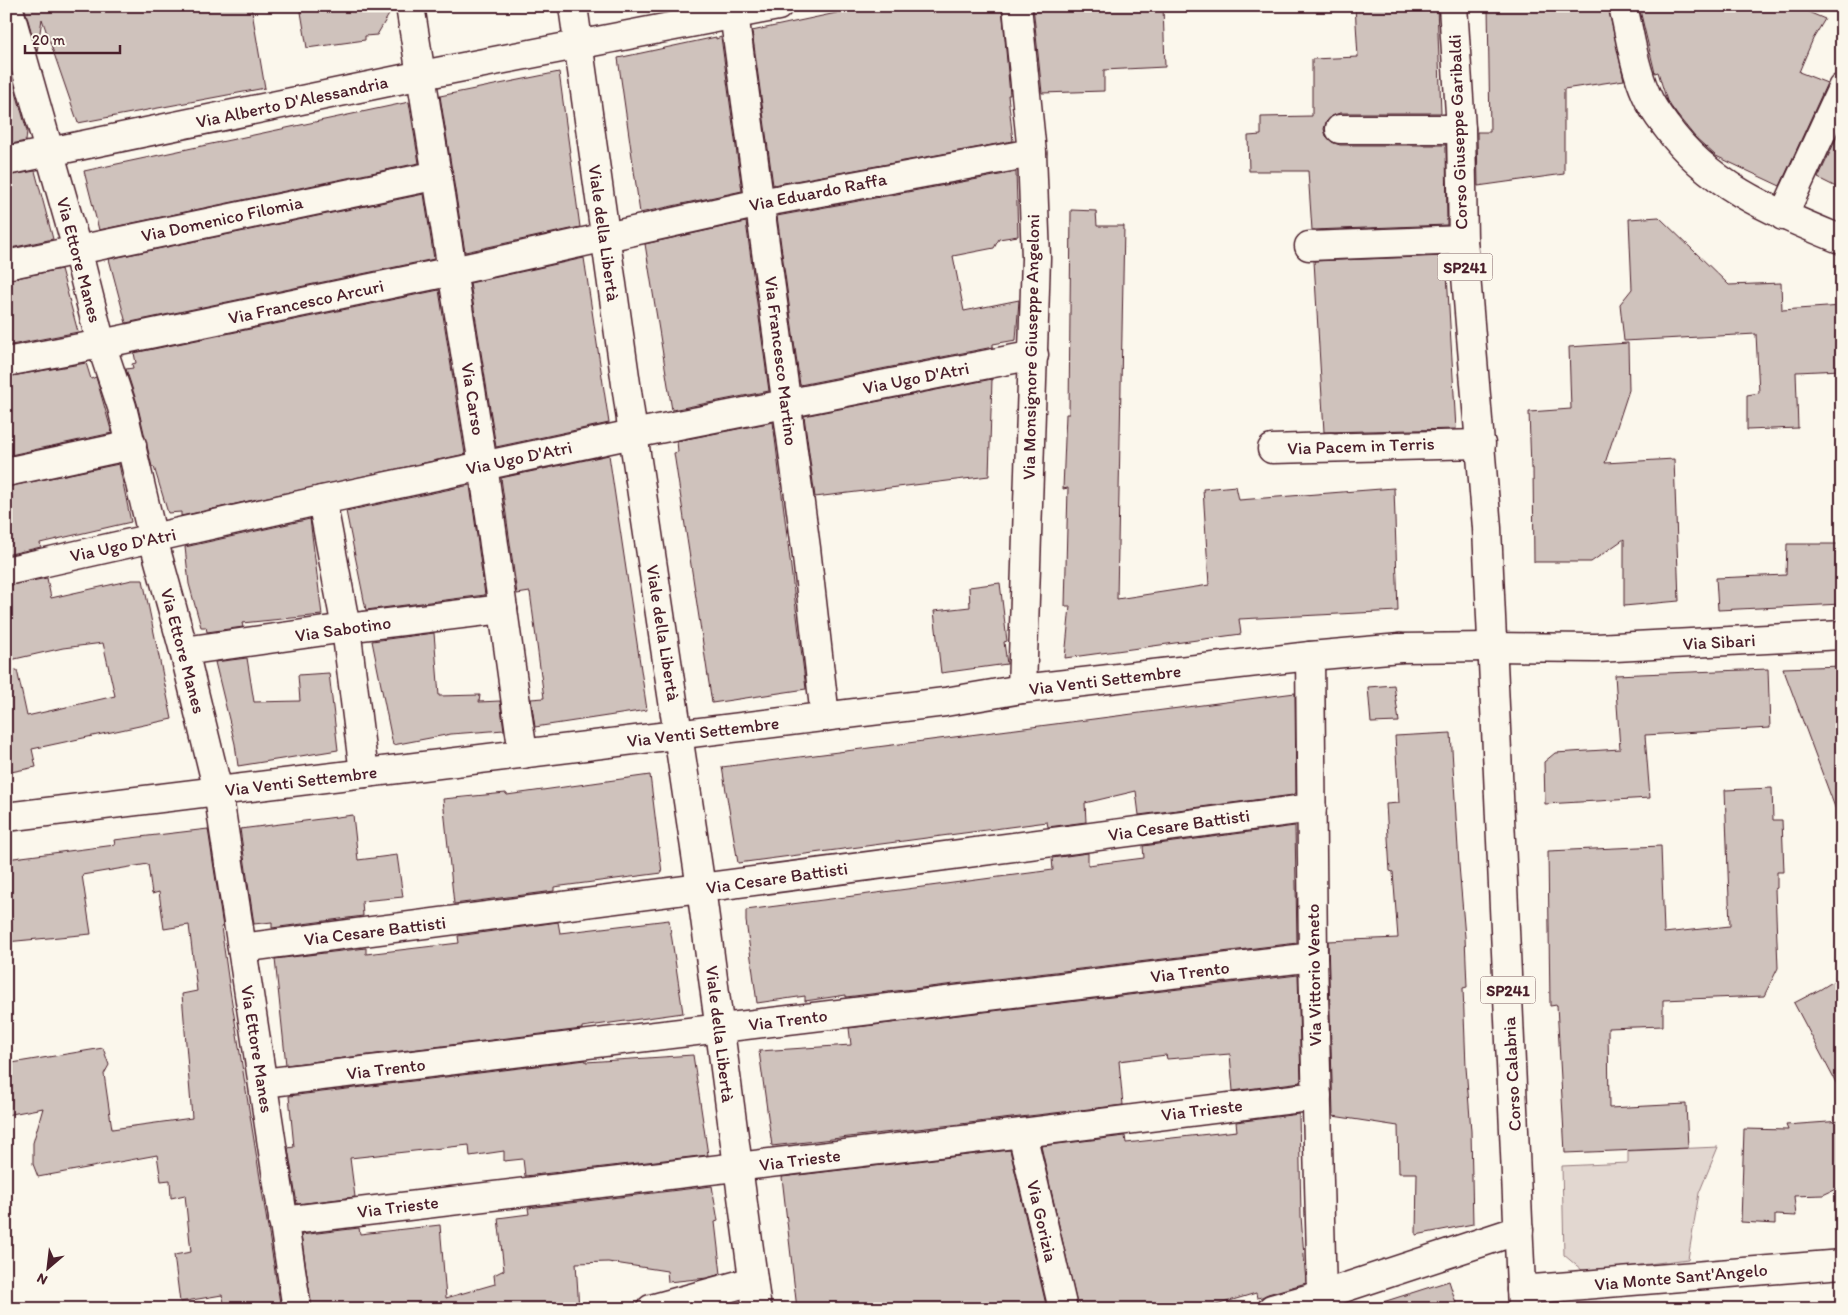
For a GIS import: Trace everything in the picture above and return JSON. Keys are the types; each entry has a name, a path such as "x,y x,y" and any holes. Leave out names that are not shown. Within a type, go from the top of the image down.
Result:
{"street":[{"name":"Via Ettore Manes","path":"8,6 15,58 49,152 77,249 101,344 122,407 153,540 184,651 218,791 297,1309"},
{"name":"Via Carso","path":"410,6 483,466 523,754"},
{"path":"734,11 778,6"},
{"name":"Via Monsignore Giuseppe Angeloni","path":"1017,6 1032,153 1036,258 1022,689"},
{"name":"Corso Giuseppe Garibaldi","path":"1453,6 1461,129 1463,240 1481,444 1493,647"},
{"path":"1623,6 1637,68 1646,95 1675,139 1714,176 1736,192 1783,216 1842,240"},
{"name":"Via Alberto D'Alessandria","path":"6,161 422,75 579,45 734,11"},
{"name":"Via Francesco Martino","path":"734,11 806,548 825,717"},
{"name":"Viale della Libertà","path":"573,12 633,434 701,888 757,1309"},
{"path":"1783,216 1842,88"},
{"path":"1340,129 1461,129"},
{"name":"Via Eduardo Raffa","path":"605,237 760,203 1032,153"},
{"name":"Via Domenico Filomia","path":"6,265 438,174"},
{"name":"Via Francesco Arcuri","path":"6,362 453,271 605,237"},
{"path":"1309,246 1463,240"},
{"name":"Via Ugo D'Atri","path":"6,571 153,540 322,500 633,434 1034,355"},
{"name":"Via Pacem in Terris","path":"1331,447 1272,449 1481,444"},
{"path":"6,472 132,445"},
{"path":"322,500 346,628 364,773"},
{"name":"Via Sabotino","path":"184,651 346,628 503,609"},
{"name":"Via Sibari","path":"1493,647 1596,648 1842,636"},
{"name":"Via Venti Settembre","path":"6,817 945,702 1022,689 1310,656 1400,648 1493,647"},
{"name":"Corso Calabria","path":"1493,647 1522,1299"},
{"name":"Via Vittorio Veneto","path":"1310,656 1313,957 1322,1295"},
{"name":"Via Cesare Battisti","path":"242,948 1312,808"},
{"name":"Via Trento","path":"263,1084 1313,957"},
{"name":"Via Trieste","path":"283,1221 737,1168 1317,1096"},
{"name":"Via Gorizia","path":"1022,1133 1063,1309"},
{"path":"1272,1309 1322,1295 1519,1230"},
{"name":"Via Monte Sant'Angelo","path":"1522,1299 1842,1264"},
{"path":"651,1309 753,1281"}],"shaded area":[{"path":"1718,1147 1699,1193 1688,1259 1595,1271 1582,1270 1564,1255 1562,1166 1628,1163 1628,1151"}],"building":[{"path":"24,6 251,6 265,88 78,123 42,19 37,52"},
{"path":"300,6 394,6 377,35 365,36 365,40 307,48"},
{"path":"869,6 1002,6 1013,141 773,185 752,31"},
{"path":"1033,6 1163,6 1165,67 1104,70 1104,91 1042,93"},
{"path":"1355,6 1437,6 1441,113 1340,113 1332,116 1326,122 1324,129 1326,136 1332,142 1340,145 1446,145 1447,225 1312,230 1308,171 1249,171 1248,136 1261,135 1261,117 1312,116 1312,59 1358,57"},
{"path":"1488,6 1608,6 1624,80 1564,89 1564,174 1478,186 1477,132 1490,132"},
{"path":"1639,6 1794,6 1825,19 1813,39 1799,72 1827,83 1780,186 1716,156 1695,137 1678,116 1667,101 1658,72 1655,73"},
{"path":"716,37 716,39 721,37 742,191 640,213 618,58"},
{"path":"6,57 27,131 26,141 6,145"},
{"path":"559,72 580,227 465,252 440,96"},
{"path":"409,102 419,163 99,230 84,171"},
{"path":"1842,126 1842,190 1818,178"},
{"path":"35,171 53,239 6,249 6,176"},
{"path":"1016,172 1018,236 999,239 994,248 953,256 964,311 1019,300 1016,340 993,344 993,347 800,385 777,216"},
{"path":"424,194 434,259 126,323 109,259"},
{"path":"1071,210 1096,211 1097,226 1124,226 1117,599 1209,585 1203,489 1236,486 1239,500 1394,488 1398,611 1239,619 1241,634 1065,658 1070,606 1065,606 1068,488 1063,489 1066,414 1069,414"},
{"path":"1659,217 1729,285 1781,283 1782,310 1842,306 1842,370 1796,372 1798,428 1747,430 1747,395 1759,393 1756,334 1624,341 1620,304 1632,289 1629,219"},
{"path":"746,222 769,391 672,410 645,244"},
{"path":"1446,256 1456,429 1324,432 1314,261"},
{"path":"584,258 609,423 496,447 470,283"},
{"path":"61,269 78,332 6,346 6,280"},
{"path":"439,290 465,454 181,516 181,512 168,513 154,467 152,467 137,403 126,369 133,368 132,364 136,363 134,353"},
{"path":"1628,343 1629,390 1605,463 1674,459 1679,601 1624,606 1624,539 1591,562 1534,562 1533,468 1531,468 1529,412 1571,409 1569,347"},
{"path":"86,363 91,379 96,377 112,433 6,456 6,377"},
{"path":"992,379 989,476 815,497 804,416"},
{"path":"773,422 806,689 712,703 674,453 678,452 677,441"},
{"path":"609,455 647,710 535,727 531,699 544,698 530,592 517,594 501,478"},
{"path":"119,464 131,522 40,543 41,547 6,555 6,487"},
{"path":"470,485 485,595 366,610 346,511"},
{"path":"310,519 322,615 242,623 243,627 207,632 206,627 201,627 189,584 185,547"},
{"path":"1787,544 1842,544 1842,604 1718,610 1716,578 1786,575"},
{"path":"47,578 51,598 132,580 143,580 172,719 32,749 36,767 6,773 6,671 17,670 27,716 115,696 103,643 63,648 6,661 6,586"},
{"path":"1000,583 1007,641 1004,642 1007,664 941,673 934,611 970,607 969,587"},
{"path":"434,633 439,696 480,695 479,702 500,701 504,730 451,734 393,745 372,641"},
{"path":"247,658 254,702 300,701 298,675 329,673 338,750 238,766 235,744 215,662"},
{"path":"1842,666 1842,817 1839,818 1783,668"},
{"path":"1768,669 1770,728 1645,735 1650,798 1545,804 1544,762 1555,753 1620,749 1615,675"},
{"path":"1394,685 1399,722 1371,723 1368,687"},
{"path":"1295,693 1296,793 1293,795 1139,815 1136,791 1085,803 1086,822 1048,827 1047,822 738,863 722,767"},
{"path":"1451,733 1465,937 1467,987 1463,988 1471,1131 1473,1224 1416,1235 1417,1173 1399,1173 1398,1126 1333,1116 1328,941 1398,938 1393,872 1390,871 1386,804 1399,803 1395,736"},
{"path":"650,775 662,873 554,887 554,891 454,904 443,799 506,793 507,795"},
{"path":"1772,788 1773,820 1782,820 1784,872 1777,872 1777,888 1775,889 1778,968 1764,996 1663,1000 1663,1026 1608,1028 1609,1108 1686,1104 1688,1148 1565,1153 1557,1005 1550,1006 1548,851 1661,846 1664,933 1730,926 1725,790"},
{"path":"353,815 358,860 397,855 403,897 362,901 363,916 272,928 272,922 254,924 240,829"},
{"path":"1295,826 1297,943 846,997 846,995 805,1001 805,996 757,1003 746,910 1053,870 1052,858 1088,853 1088,865 1144,858 1143,846"},
{"path":"208,829 223,927 221,927 229,984 281,1309 226,1309 222,1295 180,1302 174,1255 191,1252 185,1195 171,1198 170,1180 161,1181 157,1155 38,1177 33,1164 33,1143 43,1108 6,1115 6,1064 103,1048 109,1065 104,1074 112,1129 192,1118 182,994 197,991 189,925 164,929 159,892 152,894 148,864 82,875 91,934 6,942 6,859 115,845 114,840"},
{"path":"669,920 683,1013 582,1027 582,1029 286,1065 275,959 366,948 366,954 459,943 458,936 558,922 560,933"},
{"path":"1298,975 1301,1082 1233,1091 1230,1054 1167,1059 1166,1055 1119,1061 1123,1105 772,1146 759,1051 851,1045 849,1028"},
{"path":"1842,976 1842,1094 1794,1003"},
{"path":"693,1055 708,1155 525,1176 523,1159 504,1161 504,1151 470,1156 469,1145 350,1158 355,1197 297,1204 288,1148 294,1147 289,1096 586,1060 586,1062"},
{"path":"1299,1114 1301,1216 1306,1283 1262,1297 1257,1298 1256,1293 1203,1309 1078,1309 1041,1146 1125,1136 1126,1143 1237,1131 1236,1122"},
{"path":"1842,1121 1842,1186 1823,1195 1794,1196 1796,1216 1775,1215 1775,1224 1741,1222 1744,1129 1788,1130 1786,1125"},
{"path":"1010,1150 1047,1309 797,1309 782,1177"},
{"path":"712,1186 718,1221 715,1222 721,1274 707,1278 668,1282 667,1271 608,1262 576,1263 579,1309 312,1309 301,1235 359,1228 360,1234 440,1225 446,1298 495,1284 494,1275 504,1270 498,1218 529,1214 528,1208"},
{"path":"1449,1281 1458,1309 1381,1309 1380,1303"}]}
